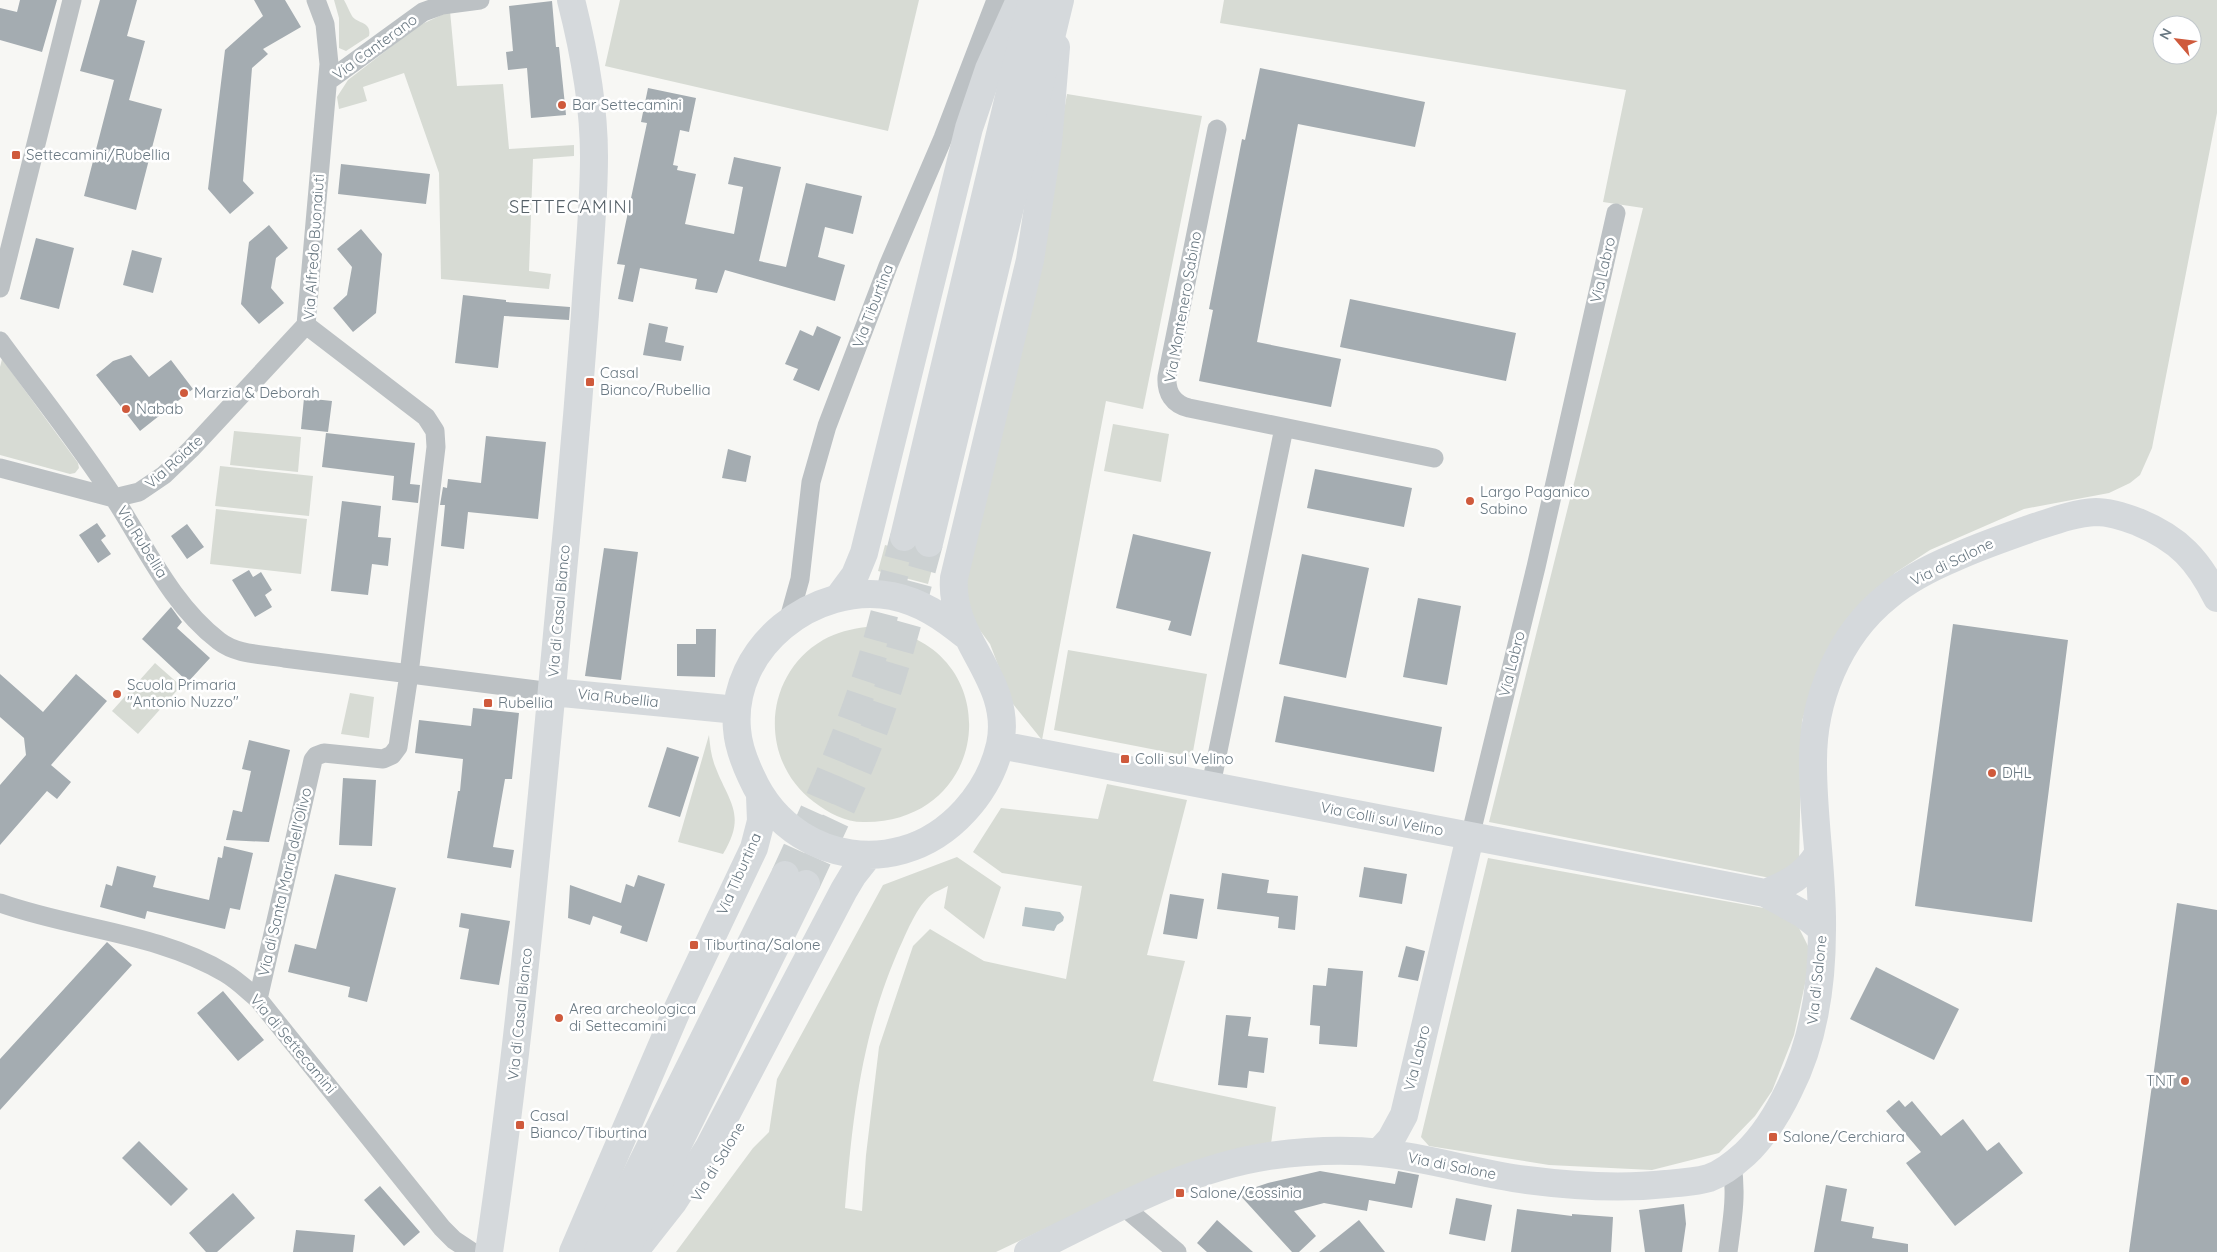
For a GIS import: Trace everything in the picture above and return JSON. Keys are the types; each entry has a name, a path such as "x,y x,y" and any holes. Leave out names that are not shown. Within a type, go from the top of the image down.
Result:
{"street":[{"path":"0,288 72,0"},
{"name":"Via Alfredo Buonaiuti","path":"312,764 316,756 324,754 379,759 392,755 399,742 436,447 435,431 426,417 306,325 328,81 326,31 316,0"},
{"name":"Via Canterano","path":"328,81 423,12 442,5 480,0"},
{"name":"Via di Casal Bianco","path":"489,1252 509,1110 536,868 575,447 593,184 593,129 589,90 571,0"},
{"name":"Via Tiburtina","path":"788,622 799,585 811,482 827,426 884,275 946,131 996,0"},
{"path":"838,598 855,575 862,560 965,142 989,69 1020,0"},
{"name":"Via Tiburtina","path":"1032,0 916,540 1060,1"},
{"name":"Via Tiburtina","path":"966,635 932,611 901,598 871,595 838,598 807,609 788,622 769,639 751,665 740,693 737,710 739,744 760,796 776,816 807,839 845,853 868,856 890,854 912,848 949,827 966,809 987,777 1000,745 1001,730 996,691 988,672 966,635 956,609 954,578 1034,237 1052,105 1060,1"},
{"name":"Via Montenero Sabino","path":"1218,129 1166,385 1172,398 1183,407 1434,458"},
{"name":"Via Labro","path":"1379,1152 1391,1139 1404,1115 1536,567 1616,213"},
{"name":"Via Roiate","path":"0,468 114,498 140,492 170,469 225,414 306,325"},
{"name":"Via Rubellia","path":"0,341 114,498 148,555 176,596 194,618 218,640 243,652 335,665 552,692 737,710"},
{"path":"1211,785 1284,428"},
{"name":"Via di Salone","path":"1028,1252 1175,1182 1225,1165 1269,1156 1316,1152 1379,1152 1525,1180 1630,1188 1694,1182 1714,1176 1732,1166 1760,1138 1780,1108 1797,1075 1809,1038 1818,1000 1822,929 1813,764 1814,736 1825,684 1844,648 1871,612 1889,595 1913,578 1980,546 2068,516 2104,512 2146,526 2180,546 2198,565 2217,598"},
{"name":"Via Colli sul Velino","path":"1000,745 1765,893 1803,914 1822,929"},
{"name":"Via di Santa Maria dell'Olivo","path":"258,999 312,764"},
{"name":"Via Tiburtina","path":"573,1252 678,1008 754,848 761,821 760,796"},
{"path":"1765,893 1786,885 1802,875 1818,854"},
{"path":"634,1252 702,1160 844,890 868,856"},
{"path":"598,1252 795,879 625,1252"},
{"name":"Via di Settecamini","path":"0,902 189,956 225,973 258,999 442,1228 454,1240 472,1252"},
{"name":"Via di Salone","path":"657,1252 702,1191 737,1135 748,1106 754,1061"},
{"name":"Via Labro","path":"1404,1115 1412,1147 1424,1160"},
{"path":"1728,1252 1736,1186 1732,1166"},
{"path":"1123,1206 1177,1252"}],"shaded area":[{"path":"334,0 344,0 354,19 366,25 369,31 369,36 346,51 339,48 339,18"},
{"path":"620,0 919,0 888,131 605,66"},
{"path":"1224,0 2217,0 2217,113 2152,448 2140,475 2130,483 2109,493 2024,509 1930,550 1895,573 1818,670 1802,721 1799,863 1770,878 1489,822 1643,208 1603,202 1626,90 1220,23"},
{"path":"450,11 457,86 503,84 509,149 574,145 574,156 533,159 529,271 551,274 549,289 441,279 439,173 404,73 363,87 367,101 339,109 337,97 348,80 418,26"},
{"path":"1067,94 1202,116 1143,409 1106,401 1042,740 1013,704 990,644 976,625 965,602 964,569 1039,253"},
{"path":"2,359 78,463 79,468 75,473 70,474 0,455 0,367"},
{"path":"1113,424 1169,434 1161,482 1104,471"},
{"path":"234,431 301,437 298,472 230,465"},
{"path":"220,466 313,476 309,516 215,506"},
{"path":"216,509 307,519 301,574 210,564"},
{"path":"885,545 935,558 928,584 878,571"},
{"path":"866,627 912,637 945,660 963,692 969,727 962,762 942,792 910,814 859,822 845,819 825,810 796,784 783,764 776,742 775,718 779,696 788,674 803,655 828,637 844,631"},
{"path":"1068,650 1207,674 1192,757 1054,730"},
{"path":"155,663 181,686 138,734 112,711"},
{"path":"350,693 374,697 369,738 341,734"},
{"path":"709,735 714,762 730,800 735,818 734,829 723,854 678,842"},
{"path":"1107,784 1187,800 1147,955 1185,961 1153,1081 1276,1107 1271,1144 1112,1197 996,1252 676,1252 753,1148 769,1132 777,1079 883,885 957,857 1001,887 984,939 944,908 948,886 933,894 922,904 903,940 878,1006 869,1039 856,1104 845,1208 862,1211 866,1155 879,1047 913,946 930,929 984,961 1066,979 1082,886 1002,873 973,852 1001,808 1098,819"},
{"path":"1488,858 1769,909 1798,926 1808,946 1808,970 1794,1035 1772,1091 1755,1116 1719,1153 1652,1170 1549,1165 1429,1146 1421,1137"},
{"path":"1025,907 1060,912 1064,917 1063,921 1057,925 1054,931 1022,926"}],"building":[{"path":"20,0 57,0 42,52 0,40 0,8 17,12"},
{"path":"100,0 137,0 127,36 145,41 129,100 162,109 136,210 84,196 114,80 80,71"},
{"path":"254,0 285,0 301,27 263,49 268,54 252,68 243,181 254,193 230,214 208,189 225,50 263,16"},
{"path":"552,1 556,47 559,47 566,115 531,118 527,68 508,70 506,52 513,51 509,6"},
{"path":"1260,68 1425,102 1415,147 1298,124 1257,342 1341,359 1331,407 1199,381 1213,310 1209,309 1242,139 1245,140"},
{"path":"648,88 696,98 689,132 680,130 673,165 678,166 677,170 696,174 685,224 734,234 743,187 728,184 734,157 781,167 759,261 786,267 806,183 862,196 853,234 825,227 818,257 845,265 835,301 725,270 717,293 695,289 697,279 640,268 633,302 618,299 625,265 617,264 647,123 641,122"},
{"path":"341,164 430,174 426,204 338,194"},
{"path":"269,225 288,248 276,258 271,288 284,303 259,324 241,304 249,242"},
{"path":"361,229 382,254 376,313 353,332 333,308 347,295 352,267 337,249"},
{"path":"36,238 74,248 59,309 20,299"},
{"path":"132,250 162,258 153,293 123,285"},
{"path":"463,295 506,300 506,302 570,307 569,320 504,316 498,368 455,363"},
{"path":"1350,299 1516,333 1506,381 1340,347"},
{"path":"649,323 668,327 665,342 684,346 681,361 643,355"},
{"path":"817,326 841,337 819,391 793,380 798,369 785,364 800,330 813,336"},
{"path":"131,355 149,377 171,360 193,389 140,431 96,375 113,361"},
{"path":"304,398 332,401 328,432 301,429"},
{"path":"326,433 415,443 410,484 420,485 418,503 392,500 394,476 322,467"},
{"path":"486,436 546,442 538,519 468,512 464,549 441,546 445,505 440,505 443,487 447,488 448,479 481,483"},
{"path":"728,449 751,456 746,482 722,478"},
{"path":"1315,469 1412,488 1404,527 1307,508"},
{"path":"342,501 381,506 378,537 391,538 388,566 372,564 368,595 331,591"},
{"path":"97,523 106,536 101,540 111,554 98,563 79,535"},
{"path":"187,524 204,547 187,559 171,536"},
{"path":"1133,534 1211,552 1191,636 1168,630 1171,621 1116,608"},
{"path":"604,548 638,552 621,680 585,676"},
{"path":"1302,554 1369,568 1346,678 1279,664"},
{"path":"249,570 253,577 261,572 272,590 265,595 272,607 255,617 232,580"},
{"path":"1418,598 1461,606 1447,685 1403,677"},
{"path":"171,607 182,622 177,628 210,658 188,682 142,639"},
{"name":"DHL","path":"1953,624 2068,640 2032,922 1915,906"},
{"path":"696,629 716,629 715,677 677,676 677,644 696,644"},
{"path":"0,674 43,712 76,674 107,701 51,765 71,782 57,799 47,791 0,845 0,785 26,755 24,738 0,717"},
{"path":"1284,696 1442,727 1434,772 1275,742"},
{"path":"473,708 519,713 512,779 505,779 493,847 514,850 511,868 447,858 458,791 460,791 463,759 415,753 419,720 471,726"},
{"path":"249,740 290,750 269,842 226,840 233,810 242,812 251,771 242,769"},
{"path":"667,747 699,757 680,817 648,807"},
{"path":"343,778 376,780 372,846 339,845"},
{"path":"224,846 253,853 240,910 230,908 225,929 147,911 145,919 100,907 106,884 112,886 117,866 156,876 153,887 209,900 218,857 222,858"},
{"path":"1364,867 1407,874 1402,904 1359,897"},
{"path":"1222,873 1269,880 1267,893 1298,896 1295,930 1278,928 1279,917 1217,909"},
{"path":"335,874 396,888 367,1002 348,997 350,987 288,972 295,944 316,949"},
{"path":"638,875 665,884 647,942 620,933 622,926 593,916 590,925 568,918 570,885 621,903 626,884 634,887"},
{"path":"1170,894 1204,899 1197,939 1163,934"},
{"name":"TNT","path":"2177,903 2217,910 2217,1252 2129,1252"},
{"path":"461,913 510,921 499,985 460,979 469,929 459,927"},
{"path":"107,942 132,965 0,1110 0,1059"},
{"path":"1406,946 1425,951 1418,981 1398,977"},
{"path":"1876,967 1959,1009 1934,1060 1850,1019"},
{"path":"1328,968 1363,971 1357,1047 1319,1044 1320,1026 1310,1025 1313,985 1326,986"},
{"path":"223,991 264,1040 238,1061 197,1013"},
{"path":"1226,1015 1251,1017 1248,1036 1268,1038 1264,1073 1249,1071 1247,1088 1218,1085"},
{"path":"1899,1100 1905,1107 1912,1101 1941,1136 1963,1119 1987,1151 1999,1142 2023,1173 1955,1226 1906,1163 1921,1152 1886,1111"},
{"path":"139,1141 188,1189 171,1206 122,1158"},
{"path":"1320,1171 1395,1184 1398,1171 1419,1175 1412,1208 1369,1200 1367,1211 1324,1203 1294,1211 1316,1236 1299,1252 1292,1252 1238,1193 1268,1183"},
{"path":"1826,1185 1847,1189 1841,1221 1874,1227 1872,1238 1908,1244 1908,1252 1814,1252"},
{"path":"380,1186 420,1232 404,1246 364,1200"},
{"path":"233,1193 255,1218 217,1252 206,1252 189,1233"},
{"path":"1456,1198 1492,1205 1485,1241 1449,1234"},
{"path":"1684,1204 1686,1224 1682,1252 1645,1252 1639,1210"},
{"path":"1517,1209 1572,1216 1572,1214 1613,1217 1611,1252 1511,1252"},
{"path":"1217,1220 1253,1252 1207,1252 1197,1243"},
{"path":"1359,1220 1385,1252 1319,1252"},
{"path":"296,1230 355,1235 353,1252 293,1252"}],"tunnel":[{"path":"785,875 827,781 864,684 904,537"},
{"path":"806,884 851,787 875,727 897,659 929,543"}],"place":[{"name":"Bar Settecamini","path":"562,105"},
{"name":"Settecamini/Rubellia","path":"16,155"},
{"name":"Casal Bianco/Rubellia","path":"590,382"},
{"name":"Marzia & Deborah","path":"184,393"},
{"name":"Nabab","path":"126,409"},
{"name":"Largo Paganico Sabino","path":"1470,501"},
{"name":"Scuola Primaria \"Antonio Nuzzo\"","path":"117,694"},
{"name":"Rubellia","path":"488,703"},
{"name":"Colli sul Velino","path":"1125,759"},
{"name":"DHL","path":"1992,773"},
{"name":"Tiburtina/Salone","path":"694,945"},
{"name":"Area archeologica di Settecamini","path":"559,1018"},
{"name":"TNT","path":"2185,1081"},
{"name":"Casal Bianco/Tiburtina","path":"520,1125"},
{"name":"Salone/Cerchiara","path":"1773,1137"},
{"name":"Salone/Cossinia","path":"1180,1193"}],"district":[{"name":"SETTECAMINI","path":"571,207"}]}
